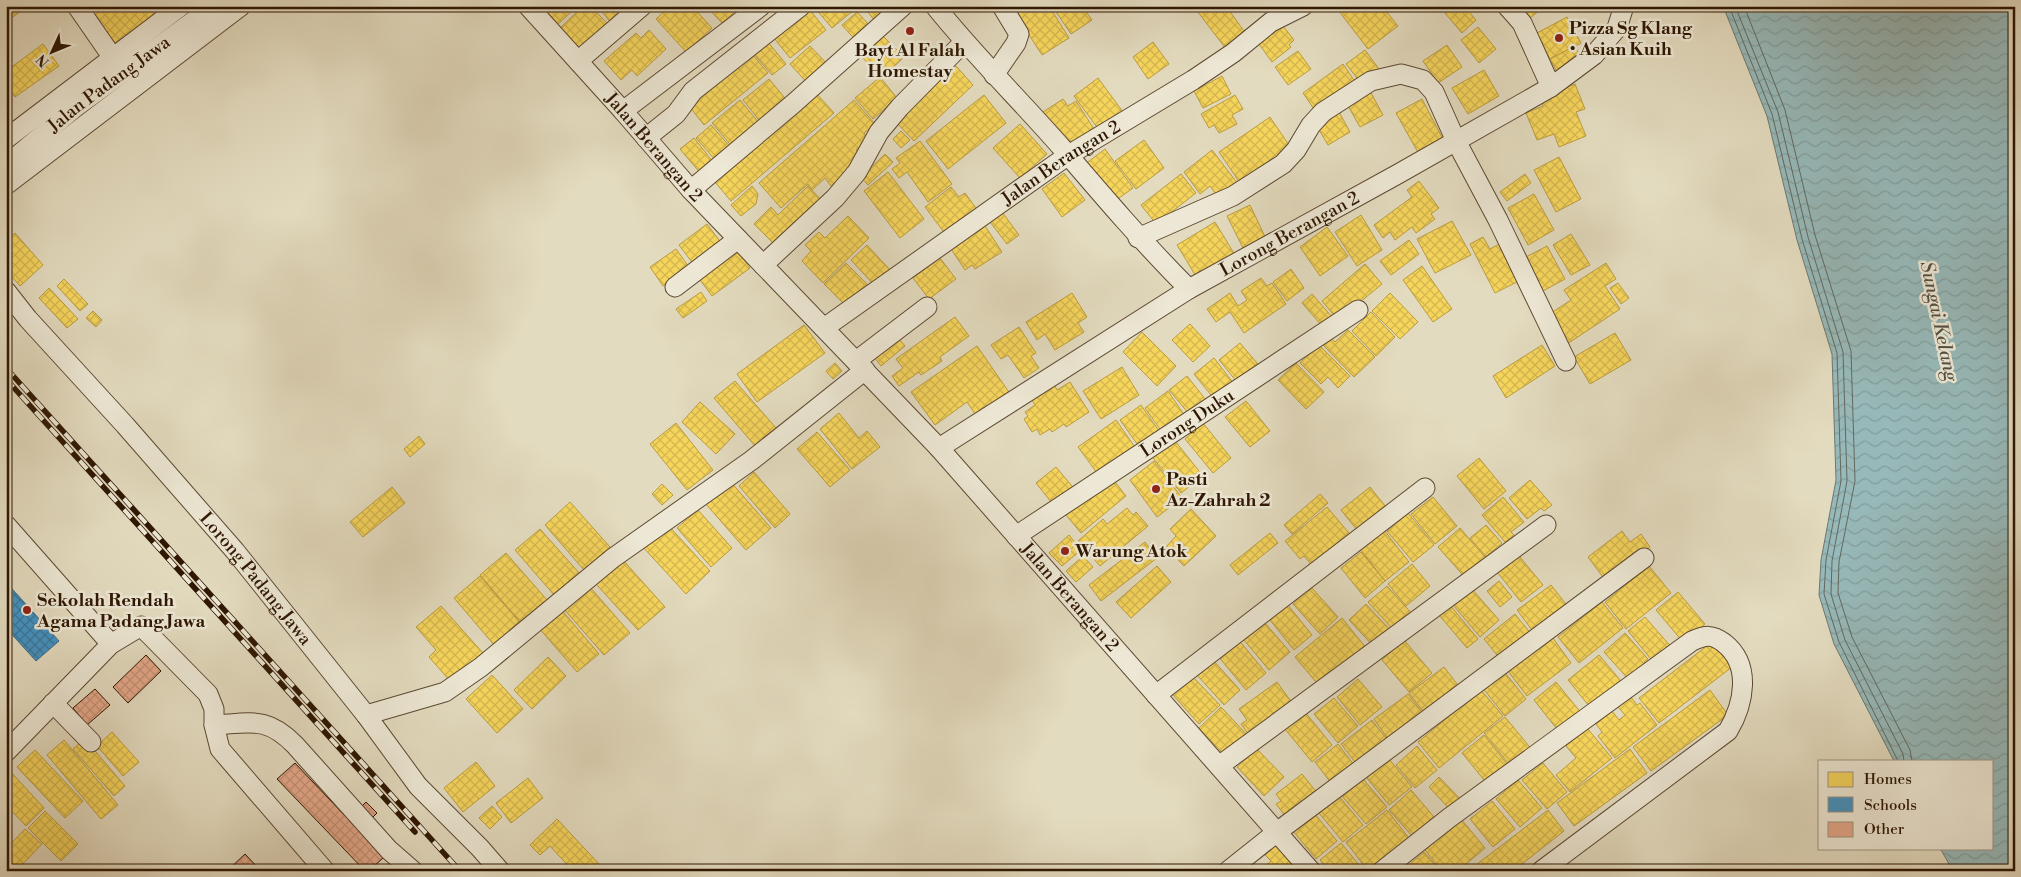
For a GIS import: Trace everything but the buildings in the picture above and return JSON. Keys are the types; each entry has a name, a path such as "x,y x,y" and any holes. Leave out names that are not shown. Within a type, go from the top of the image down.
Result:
{"street":[{"path":"77,6 113,58"},
{"path":"6,140 181,6"},
{"name":"Jalan Padang Jawa","path":"6,165 77,106 214,6"},
{"path":"6,185 241,6"},
{"name":"Jalan Berangan 2","path":"528,6 624,111 691,190 939,448 1311,871"},
{"path":"578,62 642,6"},
{"path":"624,111 761,6"},
{"path":"646,138 676,114 693,91 802,6"},
{"path":"691,190 793,104 903,6"},
{"path":"936,6 964,42 1138,238 1188,289"},
{"path":"994,75 1016,43 1019,34 1002,6"},
{"name":"Jalan Berangan 2","path":"824,328 1067,156 1193,80 1233,53 1272,22 1304,6"},
{"path":"1507,6 1522,24 1551,87"},
{"name":"Lorong Berangan 2","path":"939,448 1188,289 1551,87 1594,55 1617,28 1624,6"},
{"path":"763,265 835,198 857,172 884,126 964,42"},
{"path":"1138,238 1233,196 1283,164 1296,150 1311,124 1323,112 1371,81 1401,74 1423,80 1434,92 1456,141 1498,220 1566,361"},
{"path":"675,287 738,239"},
{"name":"Lorong Padang Jawa","path":"6,291 28,320 125,425 235,551 366,715 418,786 480,848 500,871"},
{"path":"366,715 445,692 474,672 613,558 752,460 927,307"},
{"name":"Lorong Duku","path":"1016,536 1358,310"},
{"path":"1156,695 1425,488"},
{"path":"6,525 111,644"},
{"path":"1219,766 1546,525"},
{"path":"1228,871 1276,832 1644,558"},
{"path":"6,752 111,644 141,626 208,694 214,709 214,725 220,749 325,871"},
{"path":"1382,871 1449,818 1692,641 1707,635 1715,636 1732,650 1743,671 1737,715 1728,731 1541,871"},
{"path":"53,703 91,742"},
{"path":"214,725 264,723 279,730 295,745 389,850 413,871"}],"water":[{"name":"Sungai Kelang","path":"1723,6 2015,6 2015,871 1953,871 1941,850 1994,850 1994,760 1893,760 1834,644 1819,595 1821,560 1836,480 1832,354 1797,240 1767,116"}],"railway":[{"path":"6,368 460,871"},
{"path":"6,379 415,832"}],"place":[{"name":"Bayt Al Falah Homestay","path":"910,31"},
{"name":"Pizza Sg Klang • Asian Kuih","path":"1559,38"},
{"name":"Pasti Az-Zahrah 2","path":"1156,489"},
{"name":"Warung Atok","path":"1065,551"},
{"name":"Sekolah Rendah Agama Padang Jawa","path":"27,610"}]}
